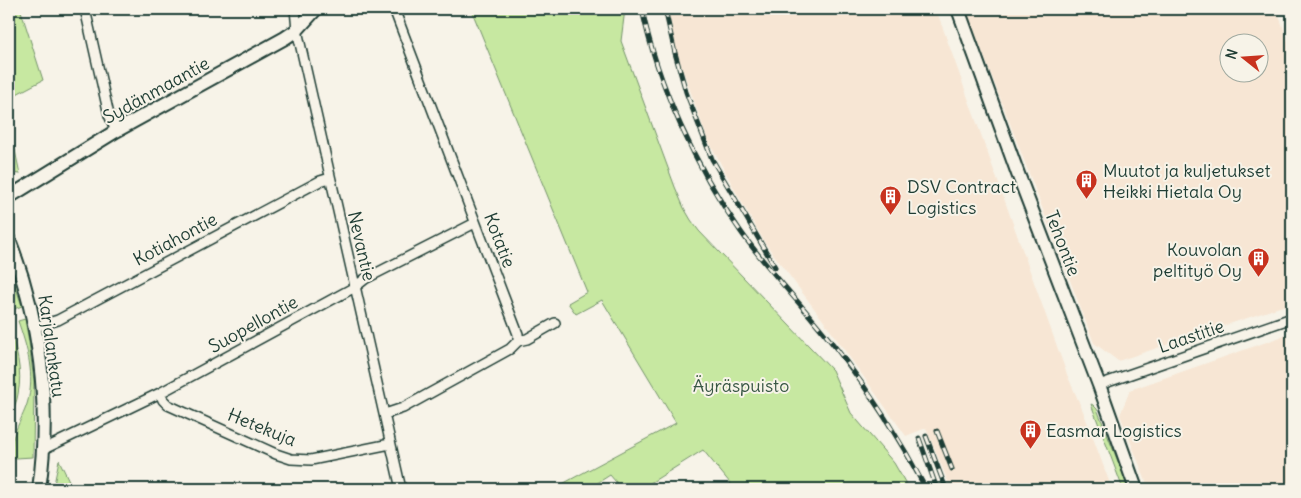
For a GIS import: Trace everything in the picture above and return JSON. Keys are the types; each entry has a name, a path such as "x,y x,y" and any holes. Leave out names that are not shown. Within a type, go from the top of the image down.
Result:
{"street":[{"path":"85,9 109,115 116,131"},
{"name":"Nevantie","path":"295,9 297,30 401,489"},
{"name":"Sydänmaantie","path":"9,197 116,131 284,38 297,30 316,9"},
{"name":"Kotatie","path":"394,9 516,327 518,341"},
{"name":"Tehontie","path":"958,9 1136,489"},
{"name":"Kotiahontie","path":"35,327 58,320 320,181 330,178"},
{"name":"Suopellontie","path":"44,449 160,393 355,287 365,279 476,223"},
{"name":"Karjalankatu","path":"9,240 24,282 35,327 40,359 44,449 39,489"},
{"name":"Laastitie","path":"1099,385 1292,318"},
{"path":"385,414 404,408 490,361 510,349 518,341 527,339 555,323"},
{"name":"Hetekuja","path":"160,393 163,400 168,404 276,454 292,459 311,460 390,444"}],"shaded area":[{"path":"661,9 936,9 1068,377 1083,411 1112,489 951,489 926,428 906,436 765,243 707,138"},
{"path":"966,9 1277,9 1292,54 1292,303 1118,361 1094,343"},
{"path":"1292,333 1292,489 1149,489 1120,415 1130,390"}],"green space":[{"path":"9,9 25,9 21,11 43,80 9,98"},
{"name":"Äyräspuisto","path":"471,9 625,9 621,41 675,187 691,220 699,231 832,370 851,413 894,463 909,489 735,489 703,450 644,487 645,489 622,489 610,475 588,489 553,489 676,423 602,300 576,314 568,303 587,292"},
{"path":"9,122 20,174 9,173"},
{"path":"9,266 22,306 14,309 9,295"},
{"path":"25,319 34,381 33,457 16,458 12,456 12,443 27,404 31,383 27,351 18,321"},
{"path":"9,326 16,351 20,377 15,405 10,416"},
{"path":"1091,404 1097,409 1129,489 1123,489"},
{"path":"59,460 73,489 53,489"}],"railway":[{"path":"642,9 649,38 668,97 694,154 724,207 753,248 851,368 896,436 926,489"},
{"path":"665,9 686,92 712,159 775,267"},
{"path":"937,431 952,469"},
{"path":"926,436 946,489"},
{"path":"919,438 937,489"}],"place":[{"name":"Muutot ja kuljetukset Heikki Hietala Oy","path":"1087,199"},
{"name":"DSV Contract Logistics","path":"891,215"},
{"name":"Kouvolan peltityö Oy","path":"1258,278"},
{"name":"Easmar Logistics","path":"1030,449"}]}
